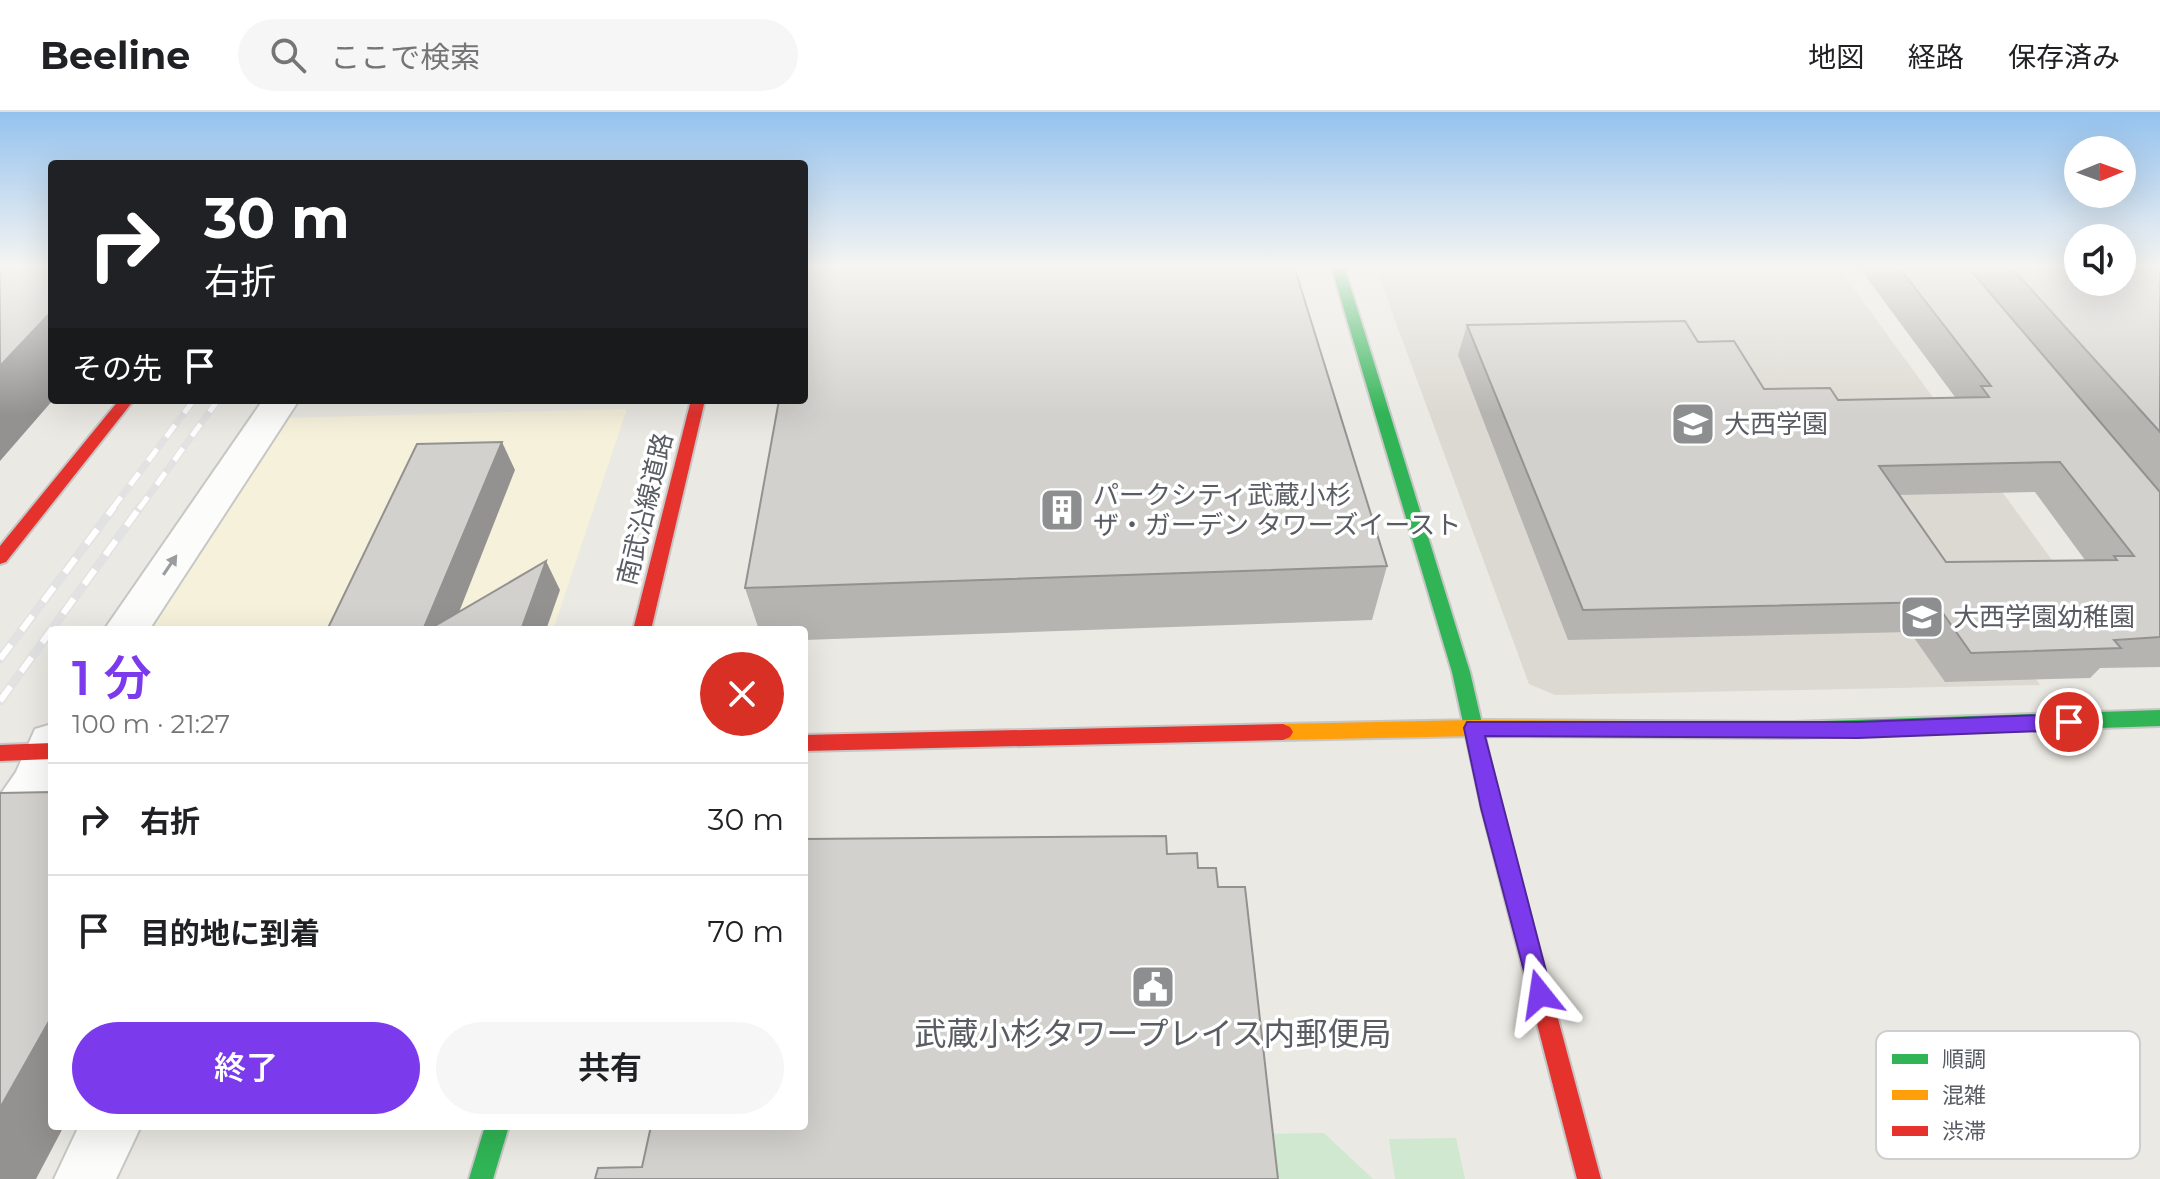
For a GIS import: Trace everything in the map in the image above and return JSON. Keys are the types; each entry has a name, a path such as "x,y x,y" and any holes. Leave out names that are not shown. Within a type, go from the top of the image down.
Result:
{"street":[{"path":"1352,316 1461,672 1491,808 1589,1179"},
{"path":"0,558 124,404"},
{"path":"129,626 278,404"},
{"name":"南武沿線道路","path":"643,626 697,404"},
{"path":"808,743 1473,728 1858,730 2160,718"},
{"path":"0,753 48,748"},
{"path":"0,835 36,783 48,753"},
{"path":"84,1179 109,1130"},
{"path":"481,1179 496,1130"}],"shaded area":[{"name":"大西学園","path":"1393,316 1873,316 2068,582 1974,584 2040,685 1555,695 1529,684"},
{"path":"627,409 554,626 149,626 284,418"}],"green space":[{"path":"1324,1133 1373,1179 1264,1179 1259,1134"},
{"path":"1456,1138 1465,1179 1395,1179 1389,1139"}],"building":[{"path":"0,316 47,316 0,366"},
{"name":"パークシティ武蔵小杉 ザ・ガーデン タワーズイースト","path":"808,316 1309,316 1387,566 745,588 778,404 808,404"},
{"path":"1937,316 2010,316 2160,492 2160,637 2114,640 2121,648 1971,653 1935,602 1583,610 1467,325 1685,321 1698,342 1734,341 1764,389 1830,388 1838,400 1989,397 1981,386 1991,386","holes":["2060,462 2134,556 2114,556 2117,560 1946,562 1879,466"]},
{"path":"2055,316 2160,316 2160,432"},
{"path":"502,442 425,626 329,626 417,444"},
{"path":"546,561 522,626 435,626"},
{"path":"48,792 48,1023 0,1108 0,793"},
{"path":"1166,836 1167,854 1197,853 1198,868 1216,868 1218,887 1245,887 1278,1179 595,1179 598,1168 642,1167 650,1130 808,1130 808,839"}],"railway":[{"path":"112,509 191,404"},
{"path":"139,509 215,404"},
{"path":"0,659 114,507"},
{"path":"54,626 140,507"},
{"path":"0,701 48,634"}],"traffic: fast":[{"path":"1352,316 1461,672 1492,810"},
{"path":"1793,730 2160,718"},
{"path":"481,1179 496,1130"}],"traffic: slow":[{"path":"1283,732 1473,728 1793,730"}],"traffic: jam":[{"path":"0,558 124,404"},
{"path":"643,626 697,404"},
{"path":"808,743 1283,732"},
{"path":"0,753 48,751"},
{"path":"1492,810 1589,1179"}],"place":[{"name":"大西学園","path":"1693,424"},
{"name":"パークシティ武蔵小杉 ザ・ガーデン タワーズイースト","path":"1062,510"},
{"name":"大西学園幼稚園","path":"1922,617"},
{"name":"武蔵小杉タワープレイス内郵便局","path":"1153,987"}],"route":[{"path":"1540,994 1473,728 1858,730 2069,722"}]}
